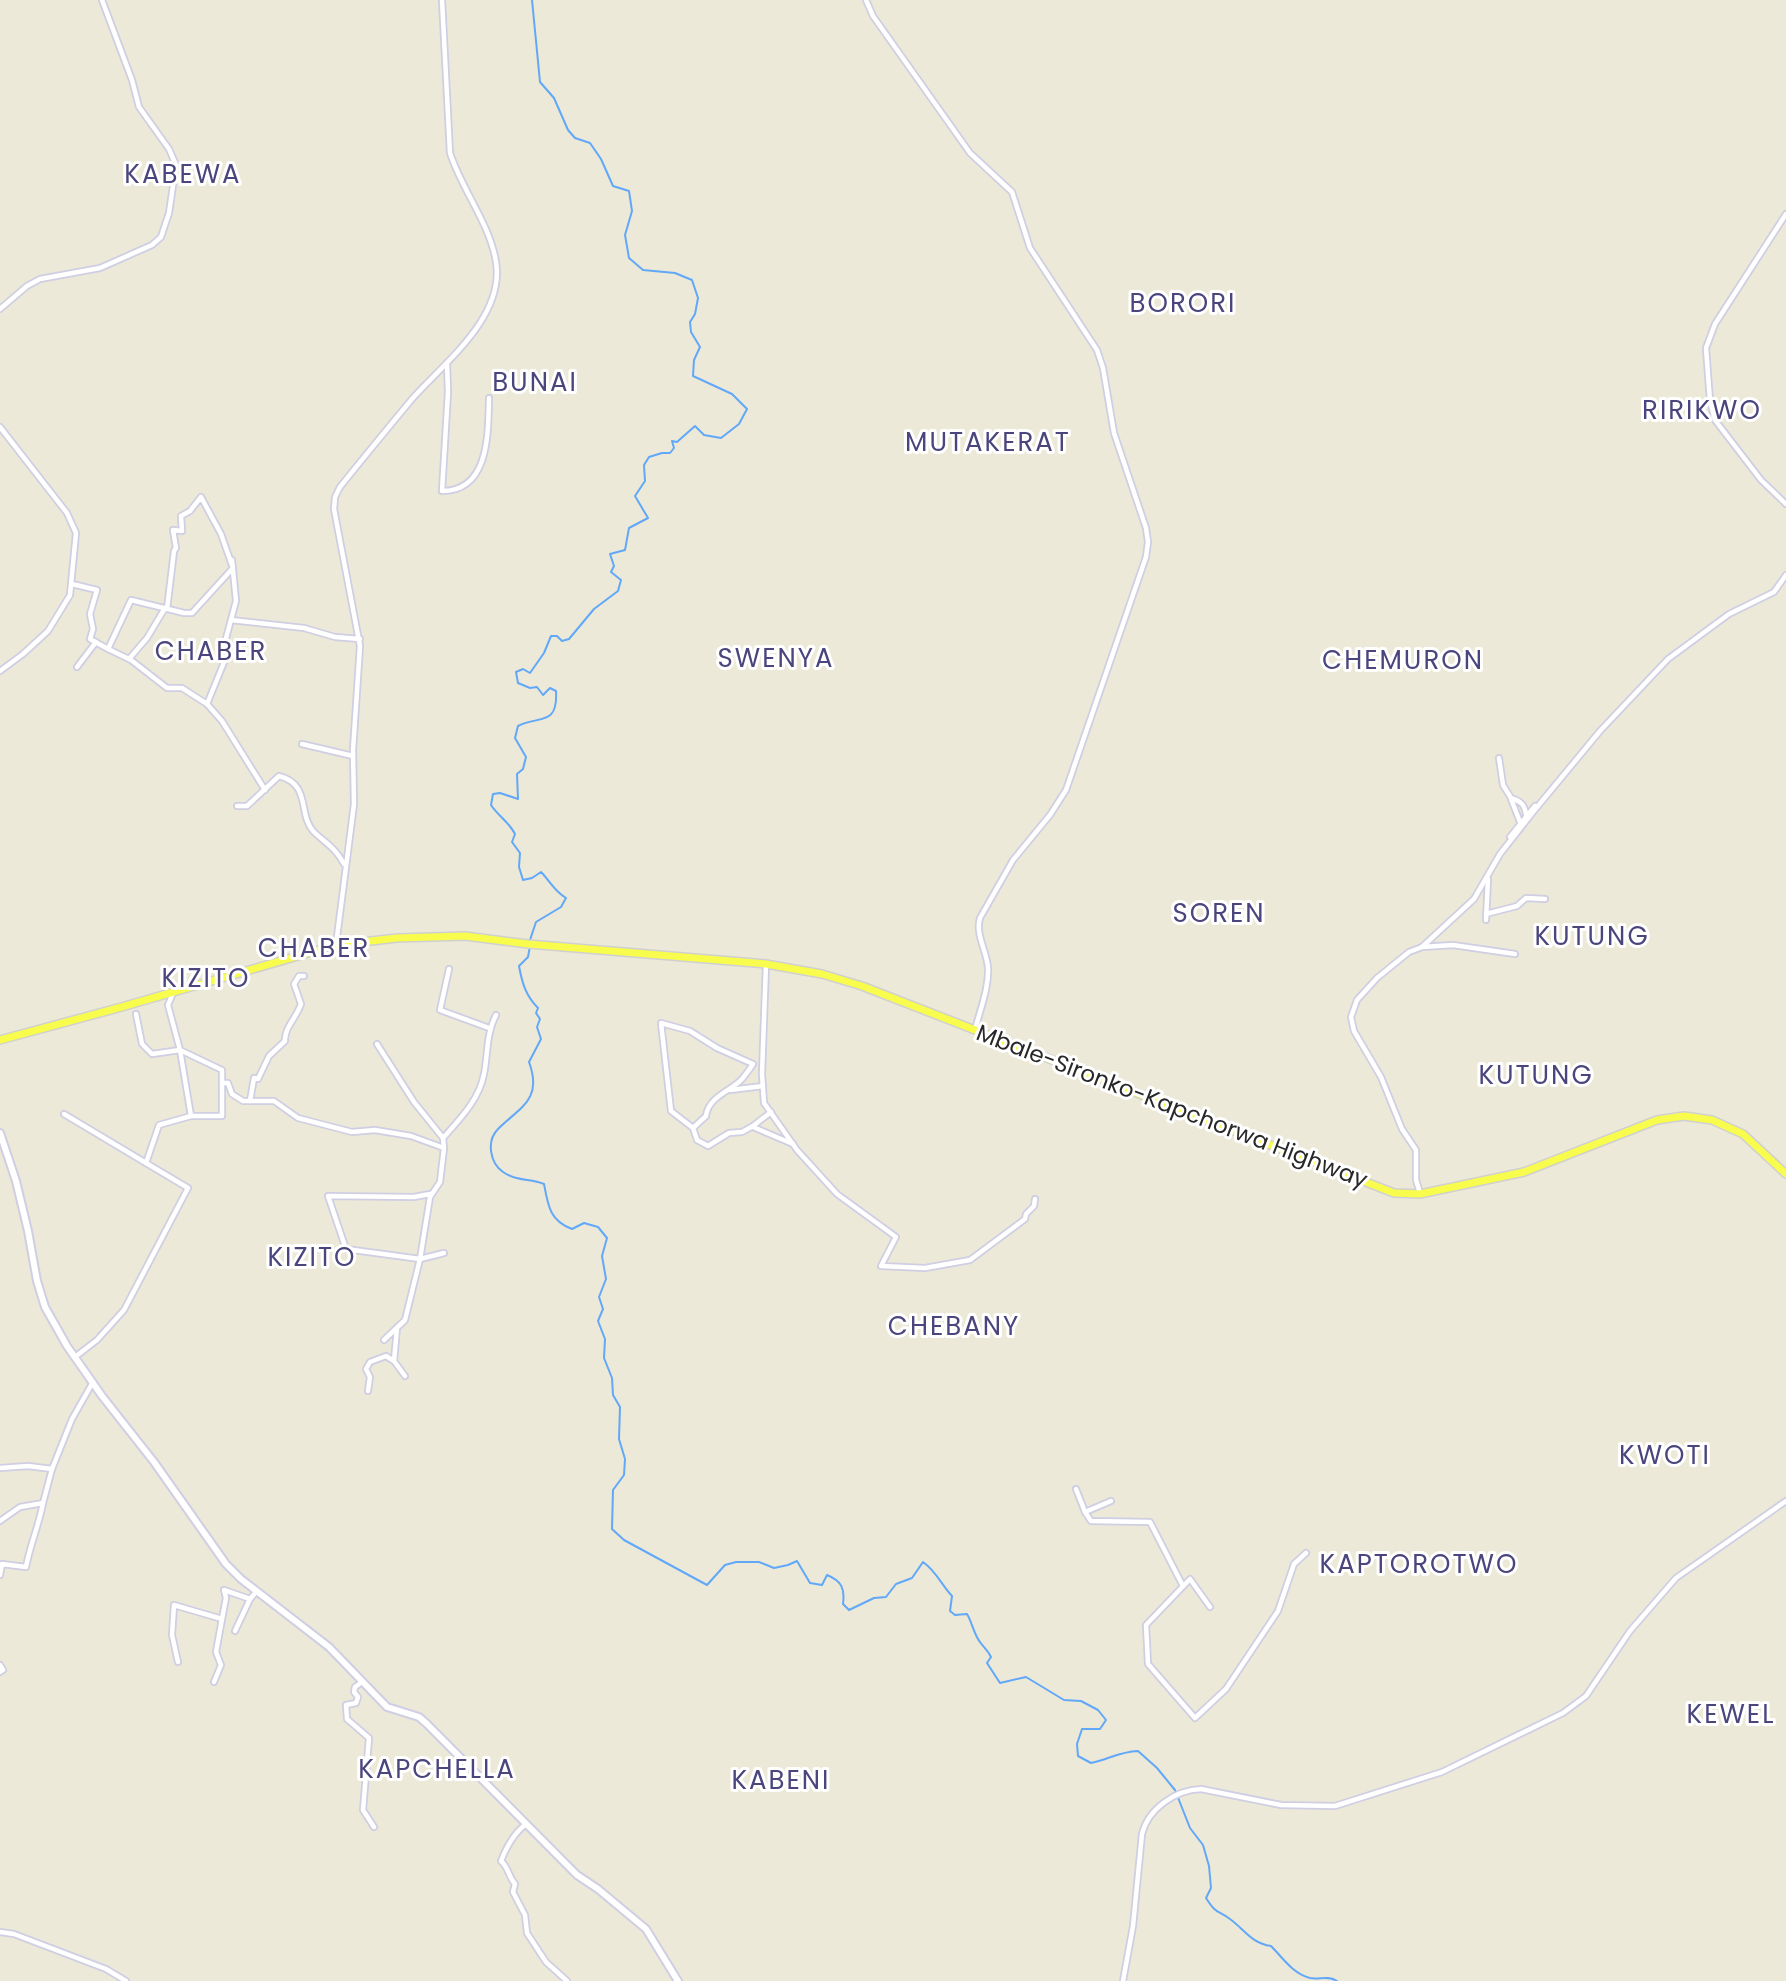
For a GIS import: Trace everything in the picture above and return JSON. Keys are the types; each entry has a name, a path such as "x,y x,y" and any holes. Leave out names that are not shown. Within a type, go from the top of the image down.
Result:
{"main road":[{"name":"Mbale-Sironko-Kapchorwa Highway","path":"0,1040 336,945 464,936 766,964 822,974 862,986 1394,1193 1420,1194 1524,1172 1657,1120 1684,1116 1712,1119 1743,1134 1786,1174"}],"street":[{"path":"0,309 27,286 40,279 100,268 152,245 161,237 169,213 176,165 169,149 139,107 132,80 102,0"},
{"path":"336,945 354,804 353,757 360,639 334,509 335,497 340,486 386,430 463,346 480,321 495,288 497,275 491,245 450,153 442,0"},
{"path":"866,0 873,16 970,153 1012,192 1030,248 1097,350 1103,368 1114,433 1148,535 1146,557 1066,790 1050,815 1013,860 978,921 988,971 975,1030"},
{"path":"1786,214 1715,324 1706,348 1710,401 1715,420 1761,480 1786,504"},
{"path":"447,362 448,392 442,491 460,488 479,469 487,447 489,398"},
{"path":"0,427 67,513 76,533 70,595 48,631 0,671"},
{"path":"129,659 147,638 166,608 176,548 173,530 182,531 181,516 190,511 201,497 220,534 233,568"},
{"path":"207,704 227,655 225,642 236,601 232,560"},
{"path":"108,649 131,600 192,612 233,568"},
{"path":"1422,947 1466,907 1506,846 1553,788 1600,731 1668,659 1729,614 1753,600 1764,598 1786,576"},
{"path":"72,584 97,590 89,620 93,629 90,639 129,659 167,688 181,688 199,697 222,722 265,790"},
{"path":"1780,584 1786,590"},
{"path":"231,620 304,628 335,637 360,639"},
{"path":"77,667 96,642"},
{"path":"302,744 353,757"},
{"path":"1499,758 1503,785 1520,822"},
{"path":"237,806 247,806 279,776 292,782 300,790 312,830 336,850 345,864"},
{"path":"1545,899 1526,898 1517,906 1486,917 1488,875 1520,822 1553,788"},
{"path":"1511,798 1525,806 1526,815"},
{"path":"1420,1194 1416,1180 1416,1150 1402,1129 1381,1077 1354,1031 1350,1017 1357,1000 1369,986 1409,952 1422,947 1453,945 1515,954"},
{"path":"766,964 764,1103 794,1145 837,1195 896,1237 881,1266 925,1268 970,1260 1025,1219 1034,1206 1035,1199"},
{"path":"449,969 440,1010 489,1028"},
{"path":"250,1101 254,1078 258,1079 269,1056 285,1041 284,1033 297,1014 301,1004 294,984 299,976 304,976"},
{"path":"174,992 168,1005 180,1050 191,1116"},
{"path":"136,1014 142,1044 152,1054 180,1050 222,1070 222,1116 191,1116 159,1125 146,1163"},
{"path":"443,1138 472,1105 484,1077 489,1028 496,1015"},
{"path":"693,1128 706,1116 707,1110 719,1095 742,1079 753,1064 717,1048 690,1031 661,1023 671,1111 693,1128 697,1140 708,1146 729,1133 742,1132 752,1127 771,1112"},
{"path":"377,1044 414,1102 443,1138 444,1147 440,1182 431,1194 420,1259 405,1320 384,1340"},
{"path":"222,1083 228,1083 232,1094 243,1101 274,1101 298,1118 352,1132 375,1130 411,1136 444,1147"},
{"path":"729,1090 764,1086"},
{"path":"64,1114 188,1188 124,1310 97,1340 75,1357"},
{"path":"752,1127 794,1145"},
{"path":"0,1133 16,1181 41,1296 49,1317 217,1553 241,1579 328,1647 387,1707 419,1717 427,1724 577,1875 646,1929 678,1981"},
{"path":"431,1194 414,1197 328,1196 346,1249 420,1259 444,1253"},
{"path":"394,1361 398,1327"},
{"path":"368,1391 370,1377 366,1369 370,1362 386,1356 394,1361 405,1376"},
{"path":"0,1576 2,1564 26,1567 39,1527 52,1469 72,1419 93,1382"},
{"path":"0,1468 28,1466 52,1469"},
{"path":"1076,1489 1090,1521 1150,1521 1183,1586"},
{"path":"1085,1511 1111,1501"},
{"path":"1123,1981 1133,1926 1144,1824 1155,1809 1188,1791 1214,1791 1281,1805 1324,1807 1362,1800 1442,1772 1563,1713 1582,1701 1630,1631 1673,1581 1786,1501"},
{"path":"0,1521 20,1507 43,1503"},
{"path":"1210,1606 1190,1579 1146,1625 1148,1664 1195,1718 1226,1689 1278,1611 1294,1564 1306,1553"},
{"path":"214,1682 221,1665 216,1652 226,1598 224,1590 250,1599"},
{"path":"235,1631 250,1599 257,1591"},
{"path":"178,1662 172,1635 174,1605 222,1619"},
{"path":"0,1665 3,1670 0,1672"},
{"path":"362,1682 355,1687 354,1692 358,1697 356,1703 346,1705 347,1719 369,1738 363,1810 374,1827"},
{"path":"526,1824 519,1829 501,1861 508,1867 510,1878 515,1884 513,1892 525,1915 527,1933 546,1962 567,1981"},
{"path":"0,1932 14,1934 106,1969 126,1981"}],"waterway":[{"path":"530,940 536,922 561,907 566,898 541,872 523,880 519,867 520,853 512,842 515,834 491,805 493,794 500,793 518,799 517,774 523,769 526,757 515,738 518,726 550,715 554,710 556,691 550,688 543,695 537,687 530,688 518,683 516,672 523,669 530,673 544,653 551,636 557,636 562,641 569,639 594,609 618,591 621,580 611,572 614,566 610,554 625,550 629,528 648,518 635,496 645,481 644,465 649,457 670,453 674,448 672,441 677,442 695,426 704,435 721,438 739,424 747,409 732,394 693,376 694,360 700,347 691,332 690,322 695,314 698,298 692,280 675,273 643,270 629,258 625,235 632,211 629,191 613,186 601,159 590,143 575,138 568,130 554,98 540,82 532,0"},
{"path":"530,946 528,957 519,966 525,989 538,1008 536,1013 540,1019 537,1027 541,1039 529,1062 533,1085 527,1101 494,1134 491,1152 495,1163 503,1172 544,1184 549,1206 559,1222 572,1229 584,1223 598,1227 607,1238 602,1256 606,1279 599,1297 603,1309 598,1321 605,1339 604,1358 612,1378 613,1395 620,1407 619,1439 625,1459 624,1475 613,1490 612,1529 624,1540 707,1585 725,1565 736,1562 759,1562 774,1568 797,1561 810,1583 822,1585 827,1575 836,1580 843,1590 843,1604 849,1610 874,1598 886,1597 896,1584 912,1578 923,1562 952,1596 950,1611 955,1615 967,1614 978,1639 991,1657 987,1663 1000,1683 1026,1677 1064,1700 1081,1701 1098,1710 1106,1720 1100,1729 1082,1729 1077,1744 1078,1756 1091,1763 1138,1751 1157,1768 1175,1790 1190,1828 1203,1845 1211,1888 1206,1898 1215,1909 1253,1939 1271,1946 1298,1973 1310,1978 1330,1978 1337,1981"}],"district":[{"name":"KABEWA","path":"183,174"},
{"name":"BORORI","path":"1183,303"},
{"name":"BUNAI","path":"535,382"},
{"name":"RIRIKWO","path":"1702,410"},
{"name":"MUTAKERAT","path":"988,442"},
{"name":"CHABER","path":"211,651"},
{"name":"SWENYA","path":"776,658"},
{"name":"CHEMURON","path":"1403,660"},
{"name":"SOREN","path":"1219,913"},
{"name":"KUTUNG","path":"1592,936"},
{"name":"CHABER","path":"314,948"},
{"name":"KIZITO","path":"206,978"},
{"name":"KUTUNG","path":"1536,1075"},
{"name":"KIZITO","path":"312,1257"},
{"name":"CHEBANY","path":"954,1326"},
{"name":"KWOTI","path":"1665,1455"},
{"name":"KAPTOROTWO","path":"1419,1564"},
{"name":"KEWEL","path":"1731,1714"},
{"name":"KAPCHELLA","path":"437,1769"},
{"name":"KABENI","path":"781,1780"}]}
